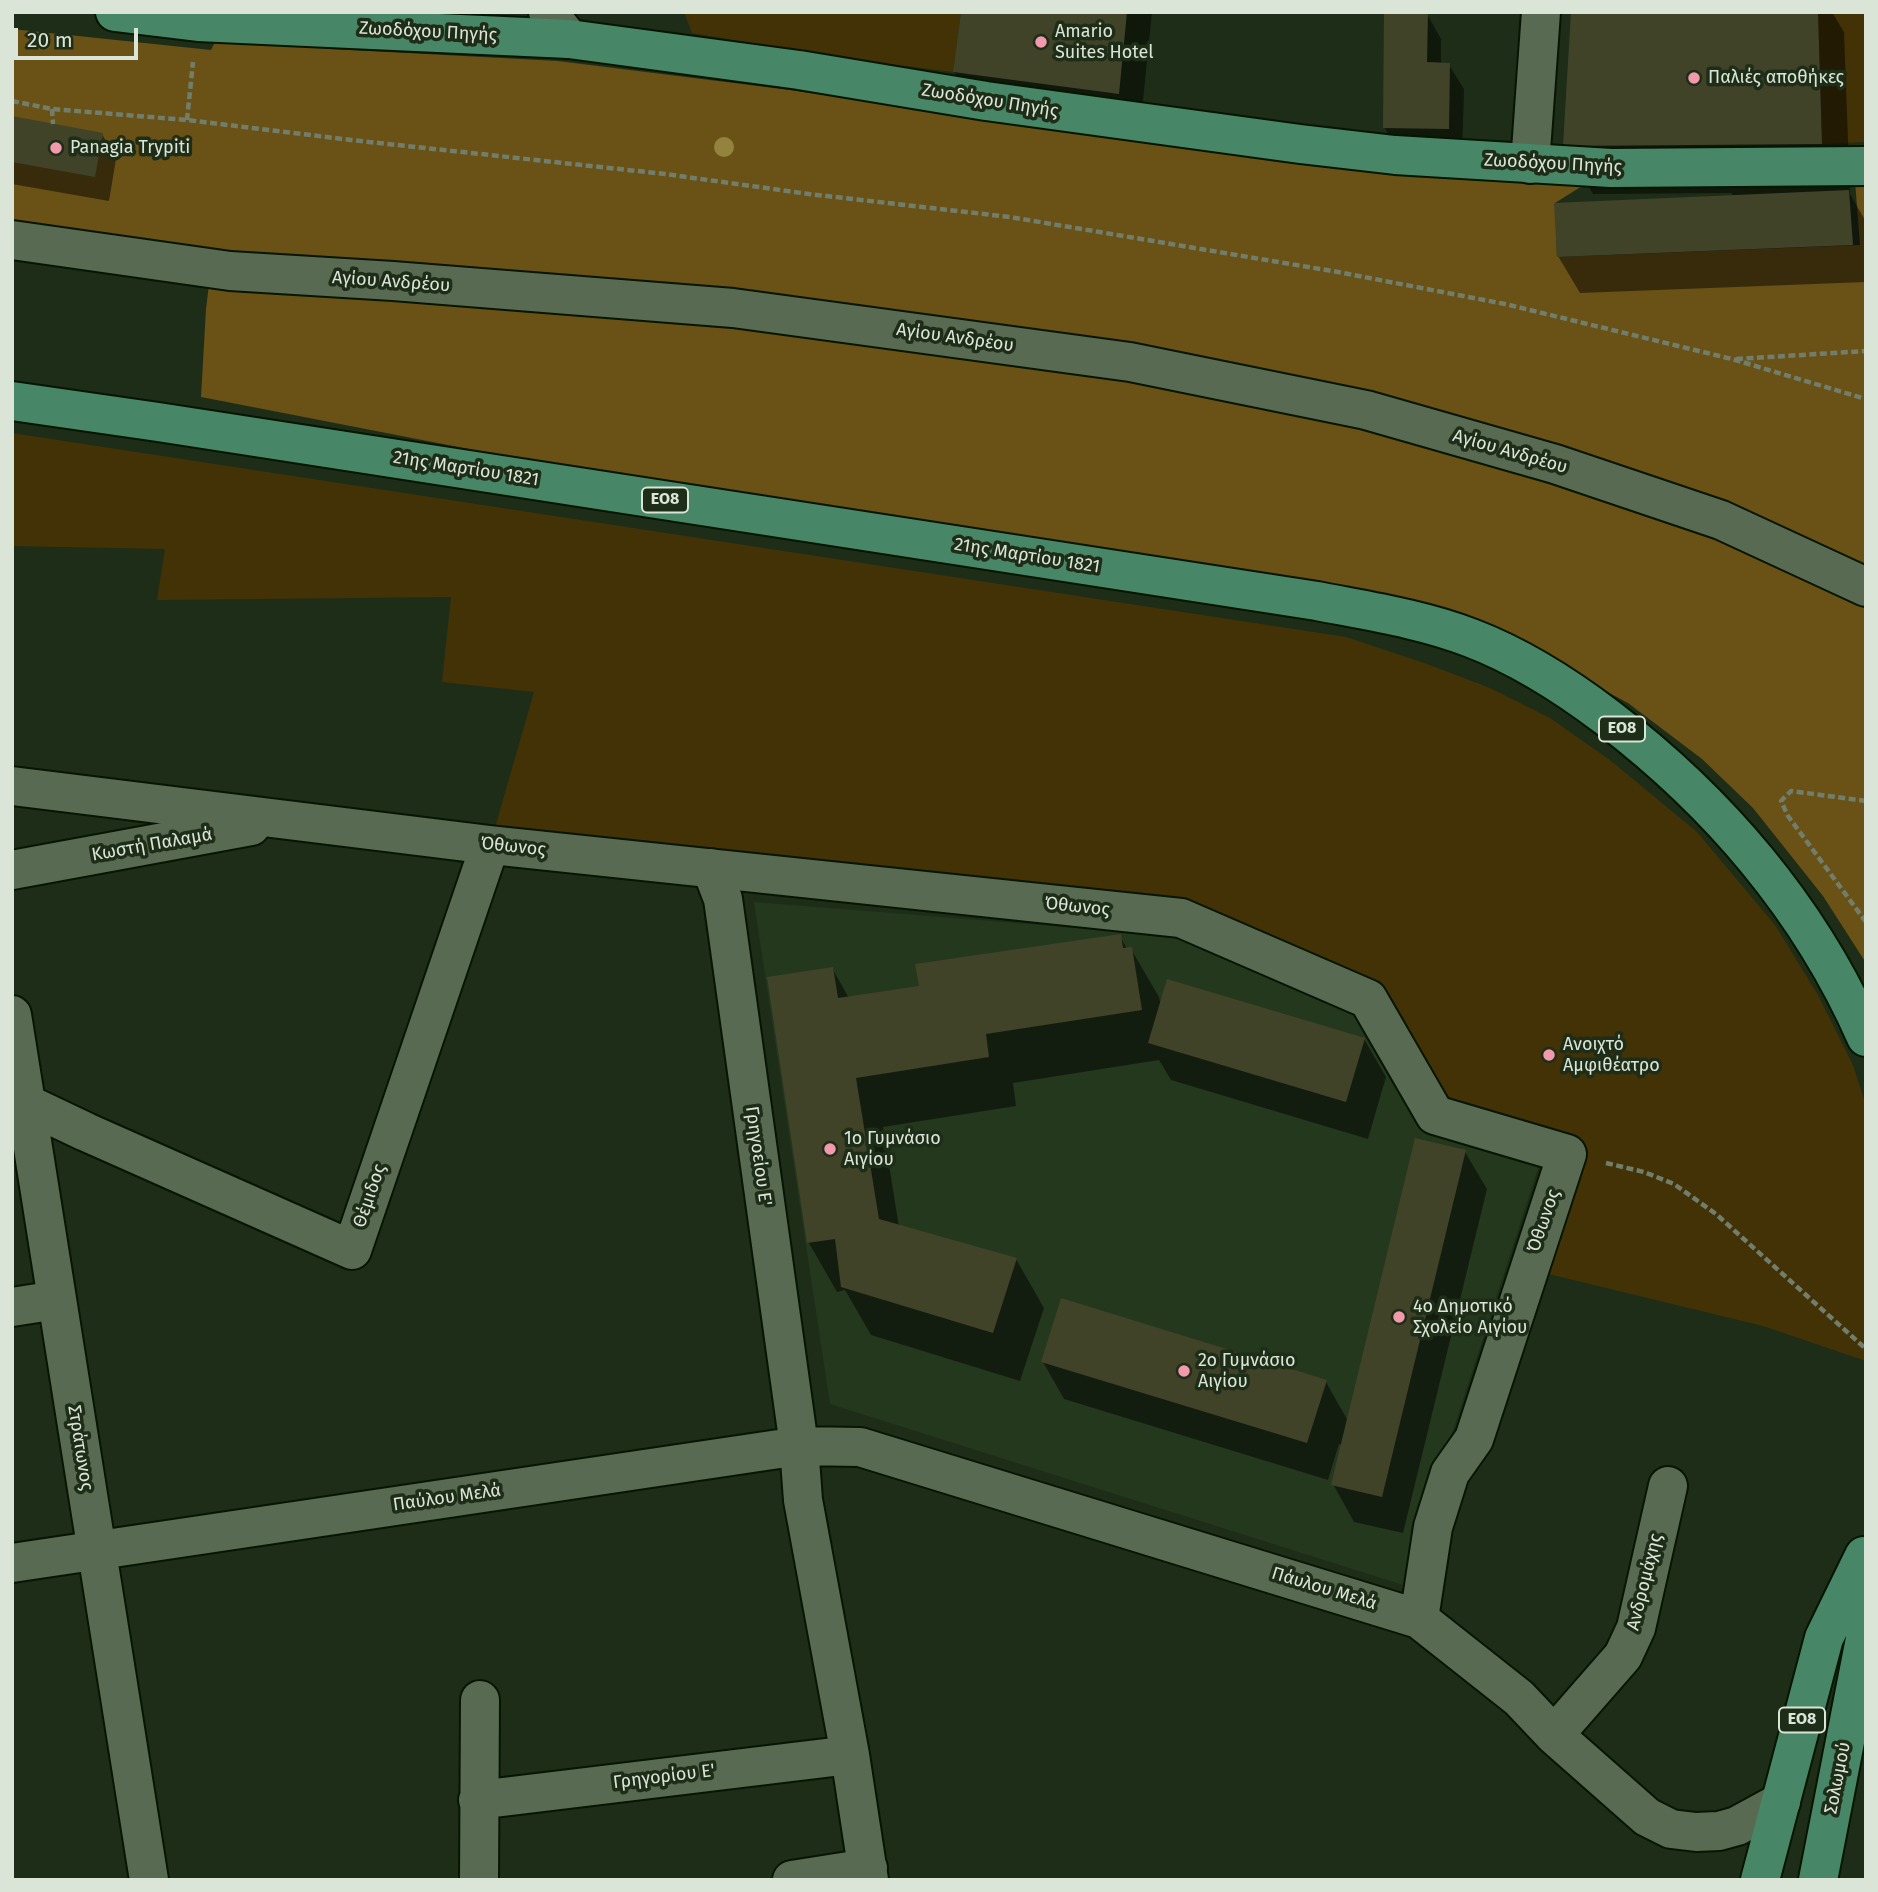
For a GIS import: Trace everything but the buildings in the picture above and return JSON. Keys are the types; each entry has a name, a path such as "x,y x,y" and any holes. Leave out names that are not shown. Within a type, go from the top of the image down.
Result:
{"main road":[{"name":"Ζωοδόχου Πηγής","path":"116,12 198,22 558,26 986,101 1395,155 1611,168 1866,166"},
{"name":"21ης Μαρτίου 1821","path":"12,401 1317,601 1409,619 1470,638 1521,660 1567,688 1633,737 1718,814 1752,853 1796,912 1839,981 1866,1037"},
{"name":"Σολωμού","path":"1760,1880 1824,1638 1865,1553"},
{"name":"Σολωμού","path":"1821,1876 1865,1639 1865,1553"}],"street":[{"path":"1530,163 1541,12"},
{"name":"Αγίου Ανδρέου","path":"12,240 230,271 733,308 1130,362 1366,410 1555,464 1721,520 1866,587"},
{"name":"Όθωνος","path":"12,786 489,845 1181,918 1368,999 1434,1115 1567,1154 1474,1439 1450,1473 1433,1527 1419,1619"},
{"name":"Κωστή Παλαμά","path":"12,870 291,819"},
{"name":"Θέμιδος","path":"27,1104 352,1250 489,845"},
{"name":"Γρηγοείου Ε'","path":"710,868 723,899 799,1446"},
{"name":"Στράτωνος","path":"12,1016 149,1880"},
{"path":"12,1307 57,1300"},
{"path":"792,1880 868,1874 850,1755 803,1500 799,1446"},
{"name":"Παύλου Μελά","path":"12,1563 799,1446"},
{"name":"Πάυλου Μελά","path":"799,1446 860,1447 1419,1619 1519,1698 1554,1735 1647,1817 1671,1829 1719,1831 1737,1826 1782,1802"},
{"name":"Ανδρομάχης","path":"1554,1735 1623,1656 1628,1646 1636,1628 1668,1486"},
{"path":"479,1880 480,1700"},
{"name":"Γρηγορίου Ε'","path":"478,1800 850,1755"}],"path":[{"path":"187,120 198,22"},
{"path":"12,101 52,109 187,120 665,174 1010,217 1338,272 1505,304 1732,359 1866,398"},
{"path":"52,109 53,124"},
{"path":"1732,359 1866,351"},
{"path":"1866,801 1791,791 1782,802 1788,816 1866,922"},
{"path":"1567,1154 1644,1172 1674,1184 1716,1214 1866,1349"}],"shaded area":[{"path":"684,12 961,12 953,72 818,55 692,33"},
{"path":"1818,12 1866,12 1866,142 1822,144"},
{"path":"12,29 211,50 215,42 232,39 332,49 558,61 790,90 1171,146 1611,168 1555,203 1557,257 1860,245 1855,181 1866,181 1866,963 1823,896 1753,808 1702,759 1628,703 1501,635 1184,588 201,397 206,309 213,251 12,230"},
{"path":"12,433 1346,637 1490,688 1550,718 1610,760 1697,832 1775,925 1818,995 1853,1065 1866,1105 1866,1361 1763,1326 1528,1269 1567,1154 1435,1115 1368,999 1181,918 490,845 534,692 442,682 451,597 157,600 165,549 12,546"},
{"path":"754,902 1178,936 1355,1015 1419,1125 1540,1162 1403,1585 830,1404"}],"place":[{"name":"Amario Suites Hotel","path":"1041,42"},
{"name":"Παλιές αποθήκες","path":"1694,78"},
{"name":"Panagia Trypiti","path":"56,148"},
{"name":"Aνοιχτό Aμφιθέατρο","path":"1549,1055"},
{"name":"1ο Γυμνάσιο Αιγίου","path":"830,1149"},
{"name":"4ο Δημοτικό Σχολείο Αιγίου","path":"1399,1317"},
{"name":"2ο Γυμνάσιο Αιγίου","path":"1184,1371"}]}
